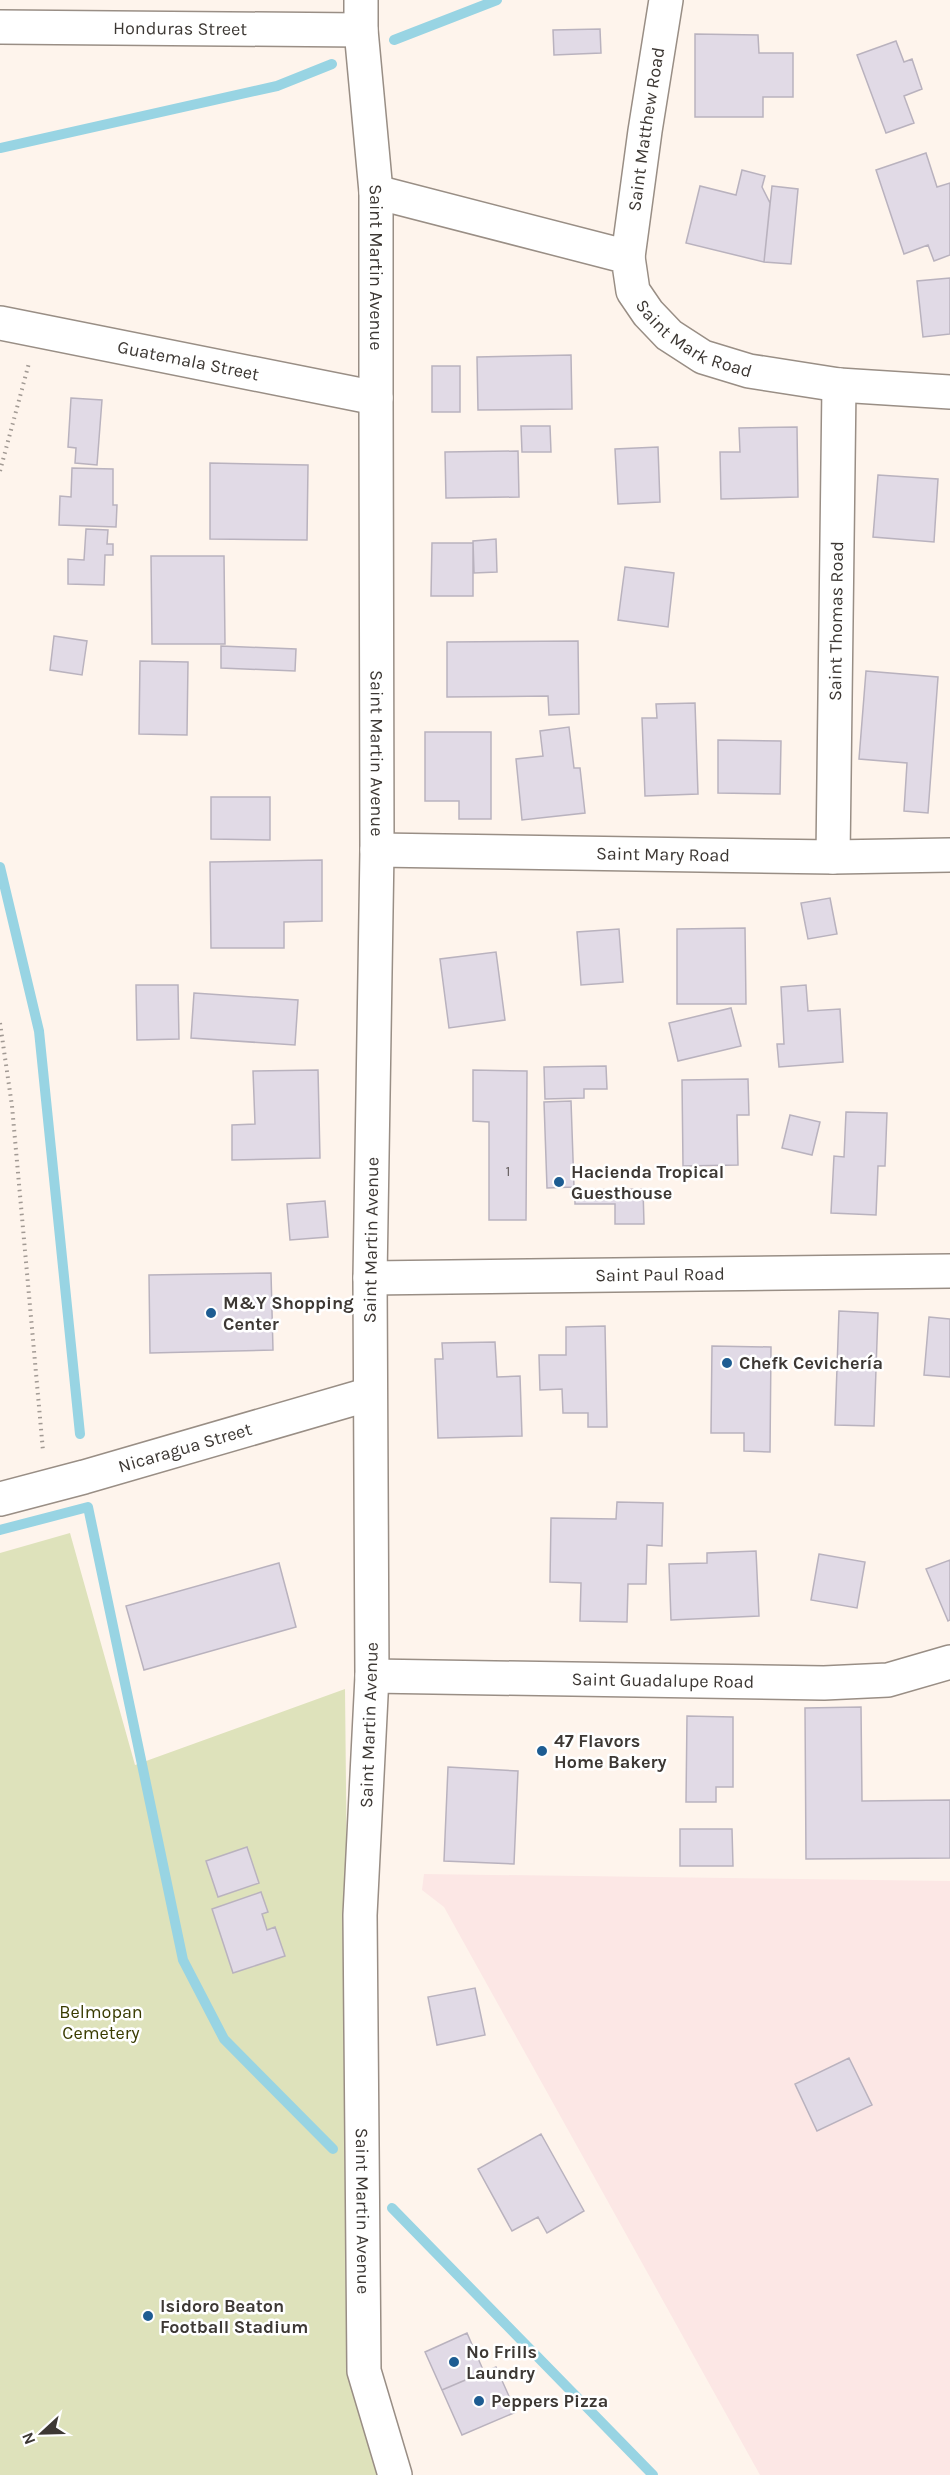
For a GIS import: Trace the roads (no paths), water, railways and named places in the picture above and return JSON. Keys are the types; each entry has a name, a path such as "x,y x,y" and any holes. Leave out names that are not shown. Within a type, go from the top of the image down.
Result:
{"street":[{"name":"Saint Matthew Road","path":"628,257 666,0"},
{"name":"Honduras Street","path":"0,27 361,15"},
{"name":"Saint Martin Avenue","path":"361,15 376,192 377,850 370,1278 372,1676 360,1915 364,2372 395,2475"},
{"path":"376,192 628,257"},
{"name":"Saint Mark Road","path":"628,257 633,291 648,314 669,335 703,357 749,371 839,385 950,392"},
{"name":"Guatemala Street","path":"0,322 376,398"},
{"name":"Saint Thomas Road","path":"833,857 839,385"},
{"name":"Saint Mary Road","path":"377,850 833,857 950,855"},
{"name":"Saint Paul Road","path":"370,1278 950,1271"},
{"name":"Nicaragua Street","path":"0,1499 370,1394"},
{"name":"Saint Guadalupe Road","path":"372,1676 824,1683 888,1680 950,1662"}],"waterway":[{"path":"394,40 497,0"},
{"path":"0,148 277,86 332,64"},
{"path":"0,867 39,1031 80,1434"},
{"path":"0,1530 88,1507 183,1960 224,2039 333,2149"},
{"path":"392,2208 653,2475"}],"place":[{"name":"Hacienda Tropical Guesthouse","path":"559,1182"},
{"name":"M&Y Shopping Center","path":"211,1313"},
{"name":"Chefk Cevichería","path":"727,1363"},
{"name":"47 Flavors Home Bakery","path":"542,1751"},
{"name":"Isidoro Beaton Football Stadium","path":"148,2316"},
{"name":"No Frills Laundry","path":"454,2362"},
{"name":"Peppers Pizza","path":"479,2401"}],"park label":[{"name":"Belmopan Cemetery","path":"101,2022"}]}
